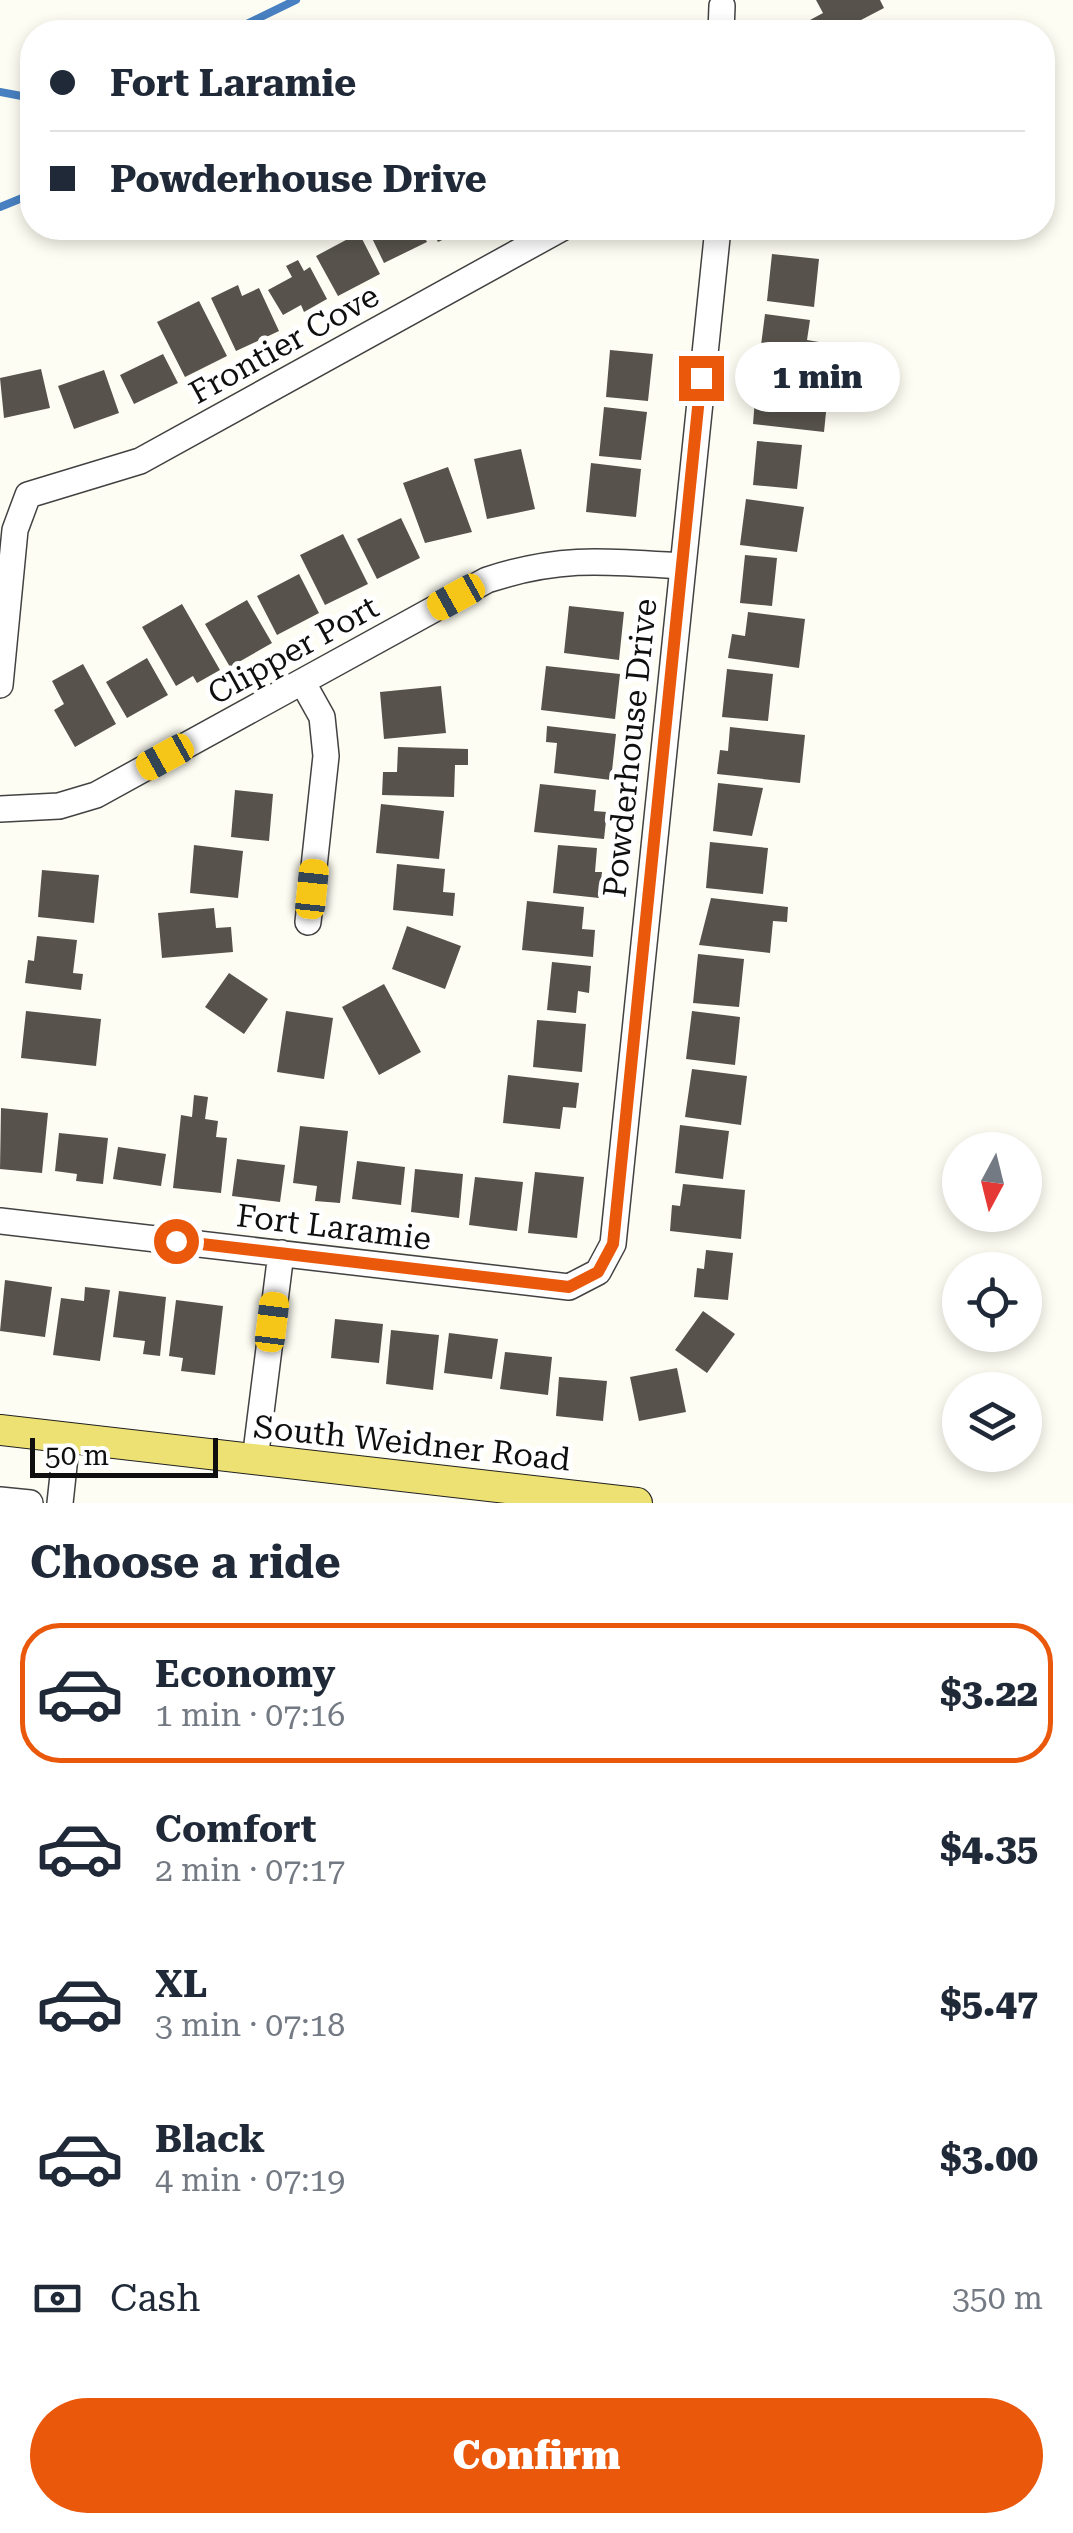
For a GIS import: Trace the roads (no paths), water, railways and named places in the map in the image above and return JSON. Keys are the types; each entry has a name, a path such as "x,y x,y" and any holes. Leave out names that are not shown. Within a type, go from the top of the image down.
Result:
{"main road":[{"name":"South Weidner Road","path":"0,1430 255,1460 460,1494 638,1503"}],"street":[{"path":"721,20 722,6"},
{"name":"Frontier Cove","path":"0,686 15,530 28,494 140,461 540,240"},
{"name":"Powderhouse Drive","path":"598,1272 613,1244 717,240"},
{"name":"Clipper Port","path":"0,809 59,806 96,794 487,580 536,564 584,560 680,566"},
{"path":"303,683 322,717 326,756 308,922"},
{"name":"Fort Laramie","path":"0,1220 569,1287 598,1272"},
{"path":"255,1460 281,1253"},
{"path":"60,1503 67,1438"},
{"path":"0,1500 30,1503"}],"waterway":[{"path":"255,20 296,0"},
{"path":"0,92 20,96"},
{"path":"0,207 20,199"}]}
